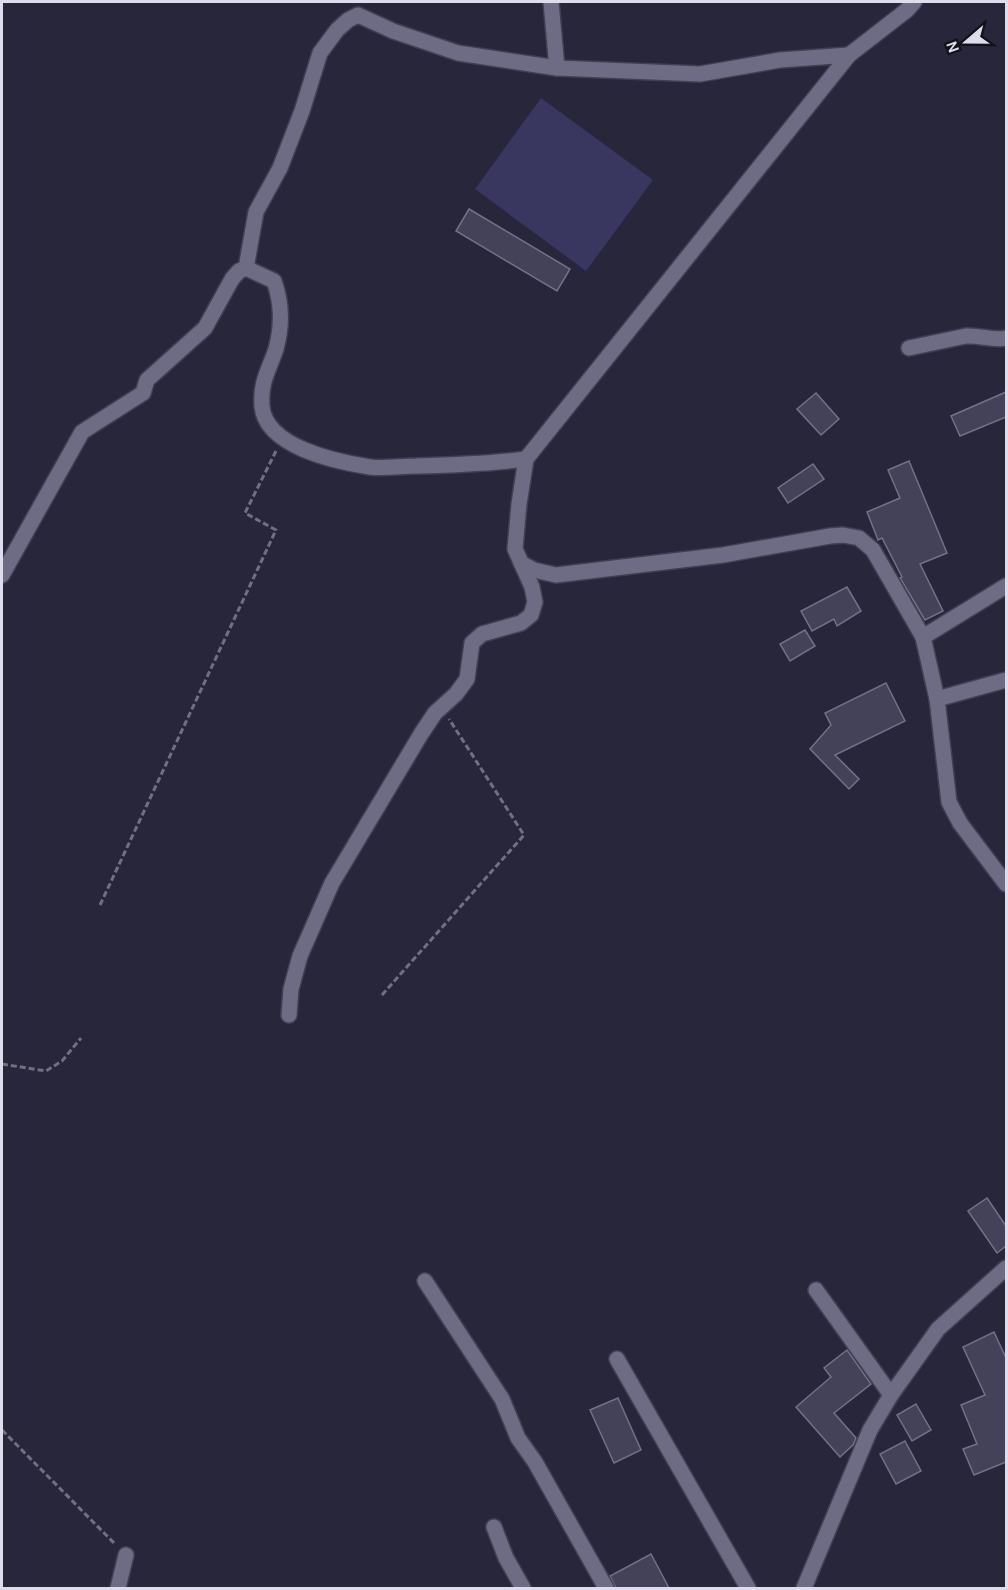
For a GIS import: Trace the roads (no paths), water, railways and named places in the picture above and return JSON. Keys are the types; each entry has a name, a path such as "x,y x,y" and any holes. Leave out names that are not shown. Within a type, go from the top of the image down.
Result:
{"street":[{"path":"551,2 557,68"},
{"path":"289,1016 291,989 300,956 333,883 421,734 435,713 466,680 472,643 482,634 521,623 531,615 535,602 532,587 515,549 526,459 849,55 914,2"},
{"path":"246,268 256,212 280,168 302,111 320,53 337,30 358,15 393,31 458,53 557,68 700,74 780,60 849,55"},
{"path":"2,575 82,432 143,393 147,380 206,328 232,279 239,271 246,268 274,281 278,291 281,314 276,348 263,381 262,406 264,418 270,428 282,439 323,457 372,467 491,464 526,459"},
{"path":"909,348 975,335 1001,340 1006,338"},
{"path":"521,563 534,570 556,574 723,555 830,536 859,538 873,550 923,637 937,699 949,802 960,823 1006,884"},
{"path":"923,637 1006,586"},
{"path":"937,699 1006,680"},
{"path":"804,1588 870,1430 891,1395 938,1329 1006,1268"},
{"path":"425,1281 502,1399 518,1438 535,1462 606,1588"},
{"path":"816,1290 891,1395"},
{"path":"617,1359 748,1588"},
{"path":"495,1527 506,1558 523,1588"},
{"path":"118,1588 126,1555"}]}
